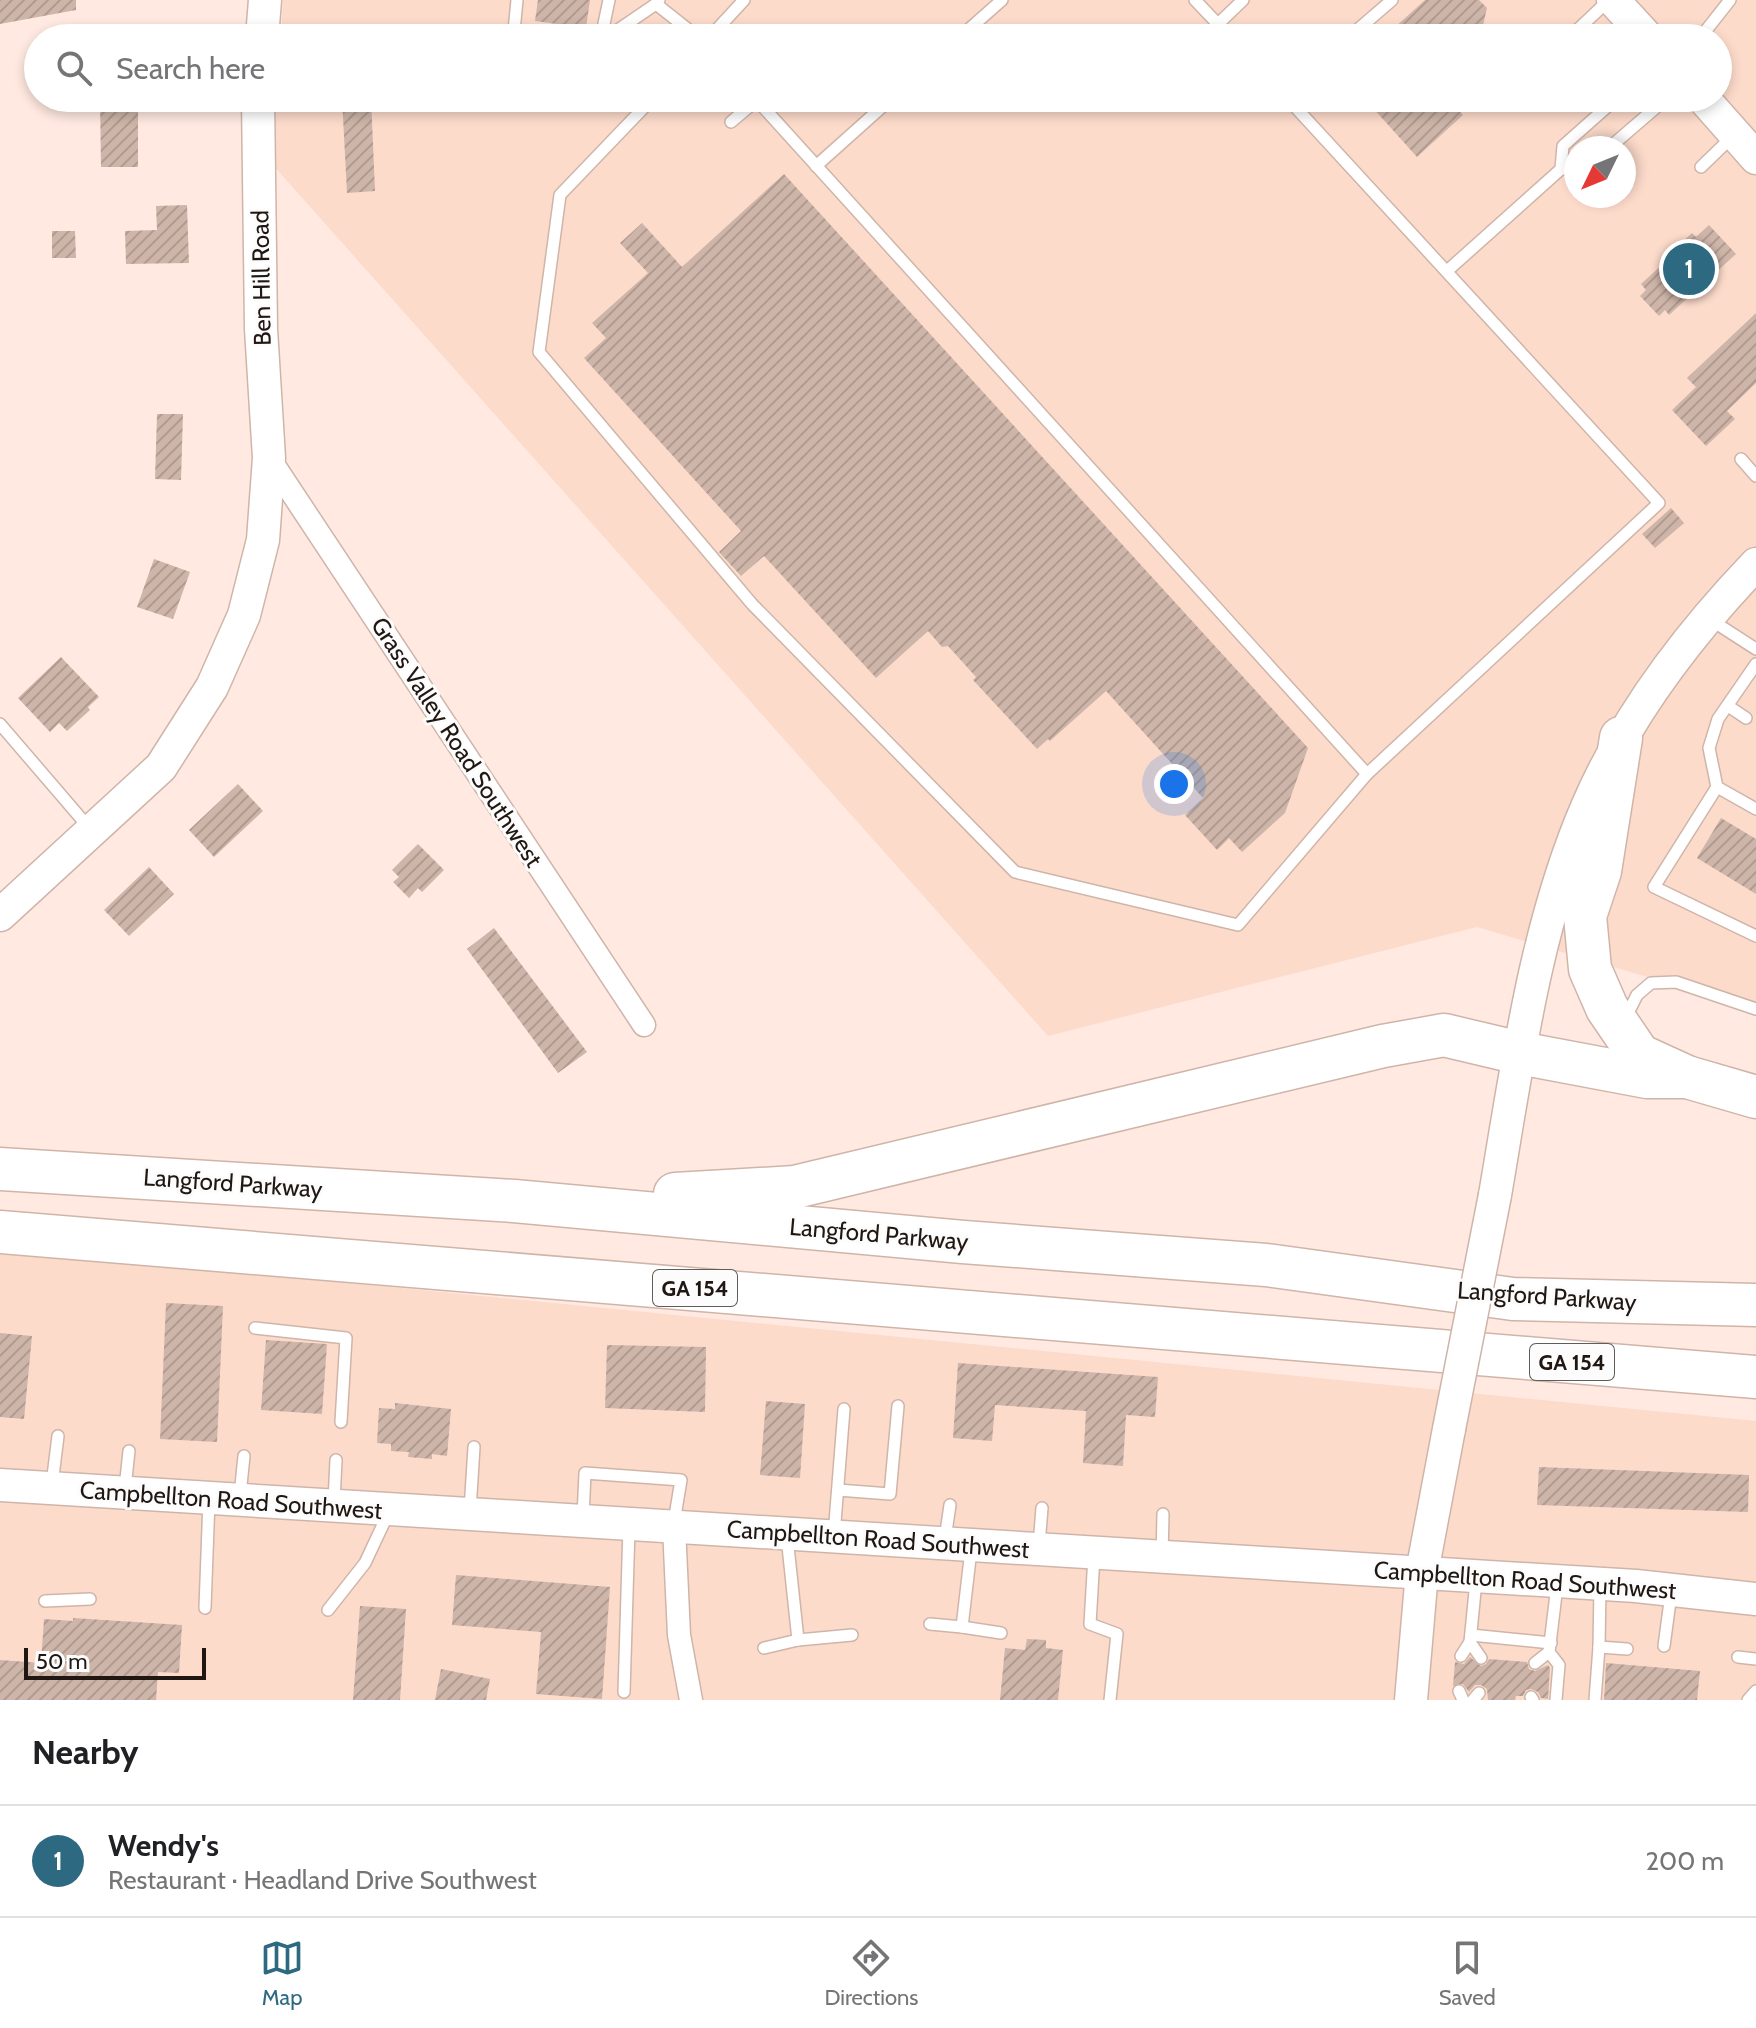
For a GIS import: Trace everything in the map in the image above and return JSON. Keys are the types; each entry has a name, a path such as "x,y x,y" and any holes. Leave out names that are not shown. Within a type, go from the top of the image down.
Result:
{"highway":[{"path":"1621,738 1600,871 1585,916 1590,969 1607,1008 1639,1055 1687,1077 1756,1097"},
{"path":"514,1201 795,1187 1383,1046 1444,1035 1647,1077 1687,1077"},
{"name":"Langford Parkway","path":"0,1169 514,1201 963,1242 1266,1265 1513,1299 1756,1305"},
{"name":"GA 154","path":"0,1232 1755,1377"}],"main road":[{"path":"263,24 265,0"},
{"path":"1612,0 1635,24"},
{"name":"Ben Hill Road","path":"0,915 161,767 212,687 244,615 263,540 269,458 261,329 258,112"},
{"path":"1715,112 1756,158"},
{"path":"1411,1700 1422,1572 1520,1053 1549,916 1587,807 1621,738 1694,632 1756,564"},
{"name":"Campbellton Road Southwest","path":"0,1485 1422,1572 1601,1584 1756,1599"}],"street":[{"name":"Grass Valley Road Southwest","path":"269,458 644,1025"},
{"path":"674,1527 679,1635 691,1700"}],"lane":[{"path":"515,24 517,0"},
{"path":"606,24 609,0"},
{"path":"722,24 744,0"},
{"path":"975,24 1002,0"},
{"path":"1195,0 1218,24 1243,0"},
{"path":"1364,24 1392,0"},
{"path":"1585,24 1612,0"},
{"path":"1711,24 1730,0"},
{"path":"625,24 658,2 683,24"},
{"path":"640,112 560,195 539,352 752,604 1015,872 1238,925 1367,774 1659,503 1300,112"},
{"path":"731,122 742,112"},
{"path":"768,112 1367,774"},
{"path":"816,166 876,112"},
{"path":"1447,271 1561,169 1563,146 1601,112"},
{"path":"1623,136 1651,112"},
{"path":"1701,167 1735,134"},
{"path":"1741,459 1756,476"},
{"path":"1707,618 1756,649"},
{"path":"1756,664 1718,719 1709,748 1717,787 1654,887 1756,936"},
{"path":"1744,682 1756,687"},
{"path":"1728,706 1746,718"},
{"path":"0,724 92,830"},
{"path":"1717,787 1756,809"},
{"path":"1628,1040 1628,1013 1637,995 1651,983 1676,982 1756,1009"},
{"path":"255,1328 346,1338 341,1422"},
{"path":"838,1490 890,1494 898,1406"},
{"path":"834,1536 844,1409"},
{"path":"51,1489 58,1436"},
{"path":"470,1514 474,1447"},
{"path":"124,1493 129,1451"},
{"path":"205,1608 224,1499 244,1456"},
{"path":"334,1506 336,1460"},
{"path":"583,1521 585,1473 681,1480 674,1527"},
{"path":"950,1505 958,1544 962,1627"},
{"path":"1038,1549 1042,1508"},
{"path":"328,1610 365,1563 390,1509"},
{"path":"1162,1557 1163,1514"},
{"path":"624,1692 629,1524"},
{"path":"787,1534 798,1640"},
{"path":"1094,1553 1090,1624 1117,1634 1110,1700"},
{"path":"1461,1656 1471,1638 1477,1576"},
{"path":"1556,1700 1559,1665 1550,1648 1557,1581"},
{"path":"1595,1700 1601,1584"},
{"path":"1664,1646 1672,1590"},
{"path":"45,1601 90,1599"},
{"path":"930,1624 1001,1633"},
{"path":"764,1648 798,1640 852,1635"},
{"path":"1471,1638 1550,1648"},
{"path":"1471,1638 1481,1658"},
{"path":"1599,1647 1627,1649"},
{"path":"1535,1663 1550,1648"},
{"path":"1738,1657 1756,1659"},
{"path":"1748,1700 1756,1691"}],"shaded area":[{"path":"283,0 1756,0 1756,1009 1477,927 1048,1036 272,164 276,112 1732,112 1732,24 282,24"},
{"path":"0,1254 187,1267 1756,1421 1756,1700 0,1700"}],"building":[{"path":"0,0 76,0 76,10 0,24"},
{"path":"538,0 590,0 587,24 535,21"},
{"path":"1425,0 1479,0 1487,8 1483,24 1398,24"},
{"path":"100,112 138,112 138,167 101,167"},
{"path":"343,112 372,112 375,191 347,193"},
{"path":"1377,112 1460,112 1463,115 1417,157"},
{"path":"784,174 1308,748 1285,813 1242,852 1229,838 1217,850 1185,815 1203,798 1106,691 1037,749 973,680 976,677 948,646 942,647 928,631 876,678 764,556 741,576 719,552 741,531 584,358 606,338 592,323 648,273 620,243 642,223 682,267"},
{"path":"187,205 189,263 126,264 125,231 157,230 156,206"},
{"path":"1709,225 1736,254 1669,315 1665,310 1659,316 1640,296 1646,290 1641,284 1692,233 1696,237"},
{"path":"52,231 75,231 76,258 52,258"},
{"path":"1756,313 1756,383 1727,411 1735,419 1706,446 1672,410 1696,387 1687,378"},
{"path":"157,414 183,414 181,480 155,479"},
{"path":"1671,508 1684,523 1655,548 1642,534"},
{"path":"154,559 190,572 173,619 137,607"},
{"path":"61,657 99,697 67,731 59,723 50,732 18,698"},
{"path":"238,784 263,811 214,857 189,830"},
{"path":"1721,818 1756,839 1756,894 1697,858"},
{"path":"418,844 444,870 422,892 418,888 409,898 393,882 399,877 392,870"},
{"path":"149,867 174,894 129,936 104,910"},
{"path":"494,928 587,1052 558,1073 467,949"},
{"path":"166,1303 223,1306 217,1442 160,1439"},
{"path":"0,1333 32,1336 24,1419 0,1417"},
{"path":"266,1340 327,1344 322,1414 261,1410"},
{"path":"607,1345 706,1347 705,1412 605,1408"},
{"path":"958,1363 1158,1377 1155,1417 1126,1415 1123,1466 1083,1463 1086,1411 995,1405 992,1441 953,1438"},
{"path":"766,1401 805,1404 800,1478 760,1475"},
{"path":"395,1403 451,1409 447,1456 432,1454 432,1459 408,1457 409,1452 391,1451 391,1444 377,1443 379,1408 395,1409"},
{"path":"1539,1467 1749,1475 1748,1512 1537,1505"},
{"path":"456,1575 610,1587 602,1699 536,1694 541,1632 452,1625"},
{"path":"360,1606 406,1609 400,1700 353,1700"},
{"path":"73,1618 182,1625 179,1673 158,1672 156,1700 0,1700 0,1660 41,1663 44,1619 73,1621"},
{"path":"1027,1639 1046,1640 1046,1648 1063,1650 1058,1700 1000,1700 1005,1648 1025,1650"},
{"path":"1470,1657 1481,1666 1489,1659 1527,1662 1529,1669 1535,1671 1548,1665 1548,1699 1541,1698 1538,1692 1531,1689 1526,1690 1523,1696 1516,1696 1515,1700 1488,1700 1487,1689 1481,1685 1475,1685 1469,1692 1463,1684 1453,1686 1455,1662 1464,1664"},
{"path":"1606,1663 1700,1671 1697,1700 1604,1700"},
{"path":"441,1669 490,1679 486,1700 435,1700"}],"place":[{"name":"Wendy's","path":"1689,269"}]}
